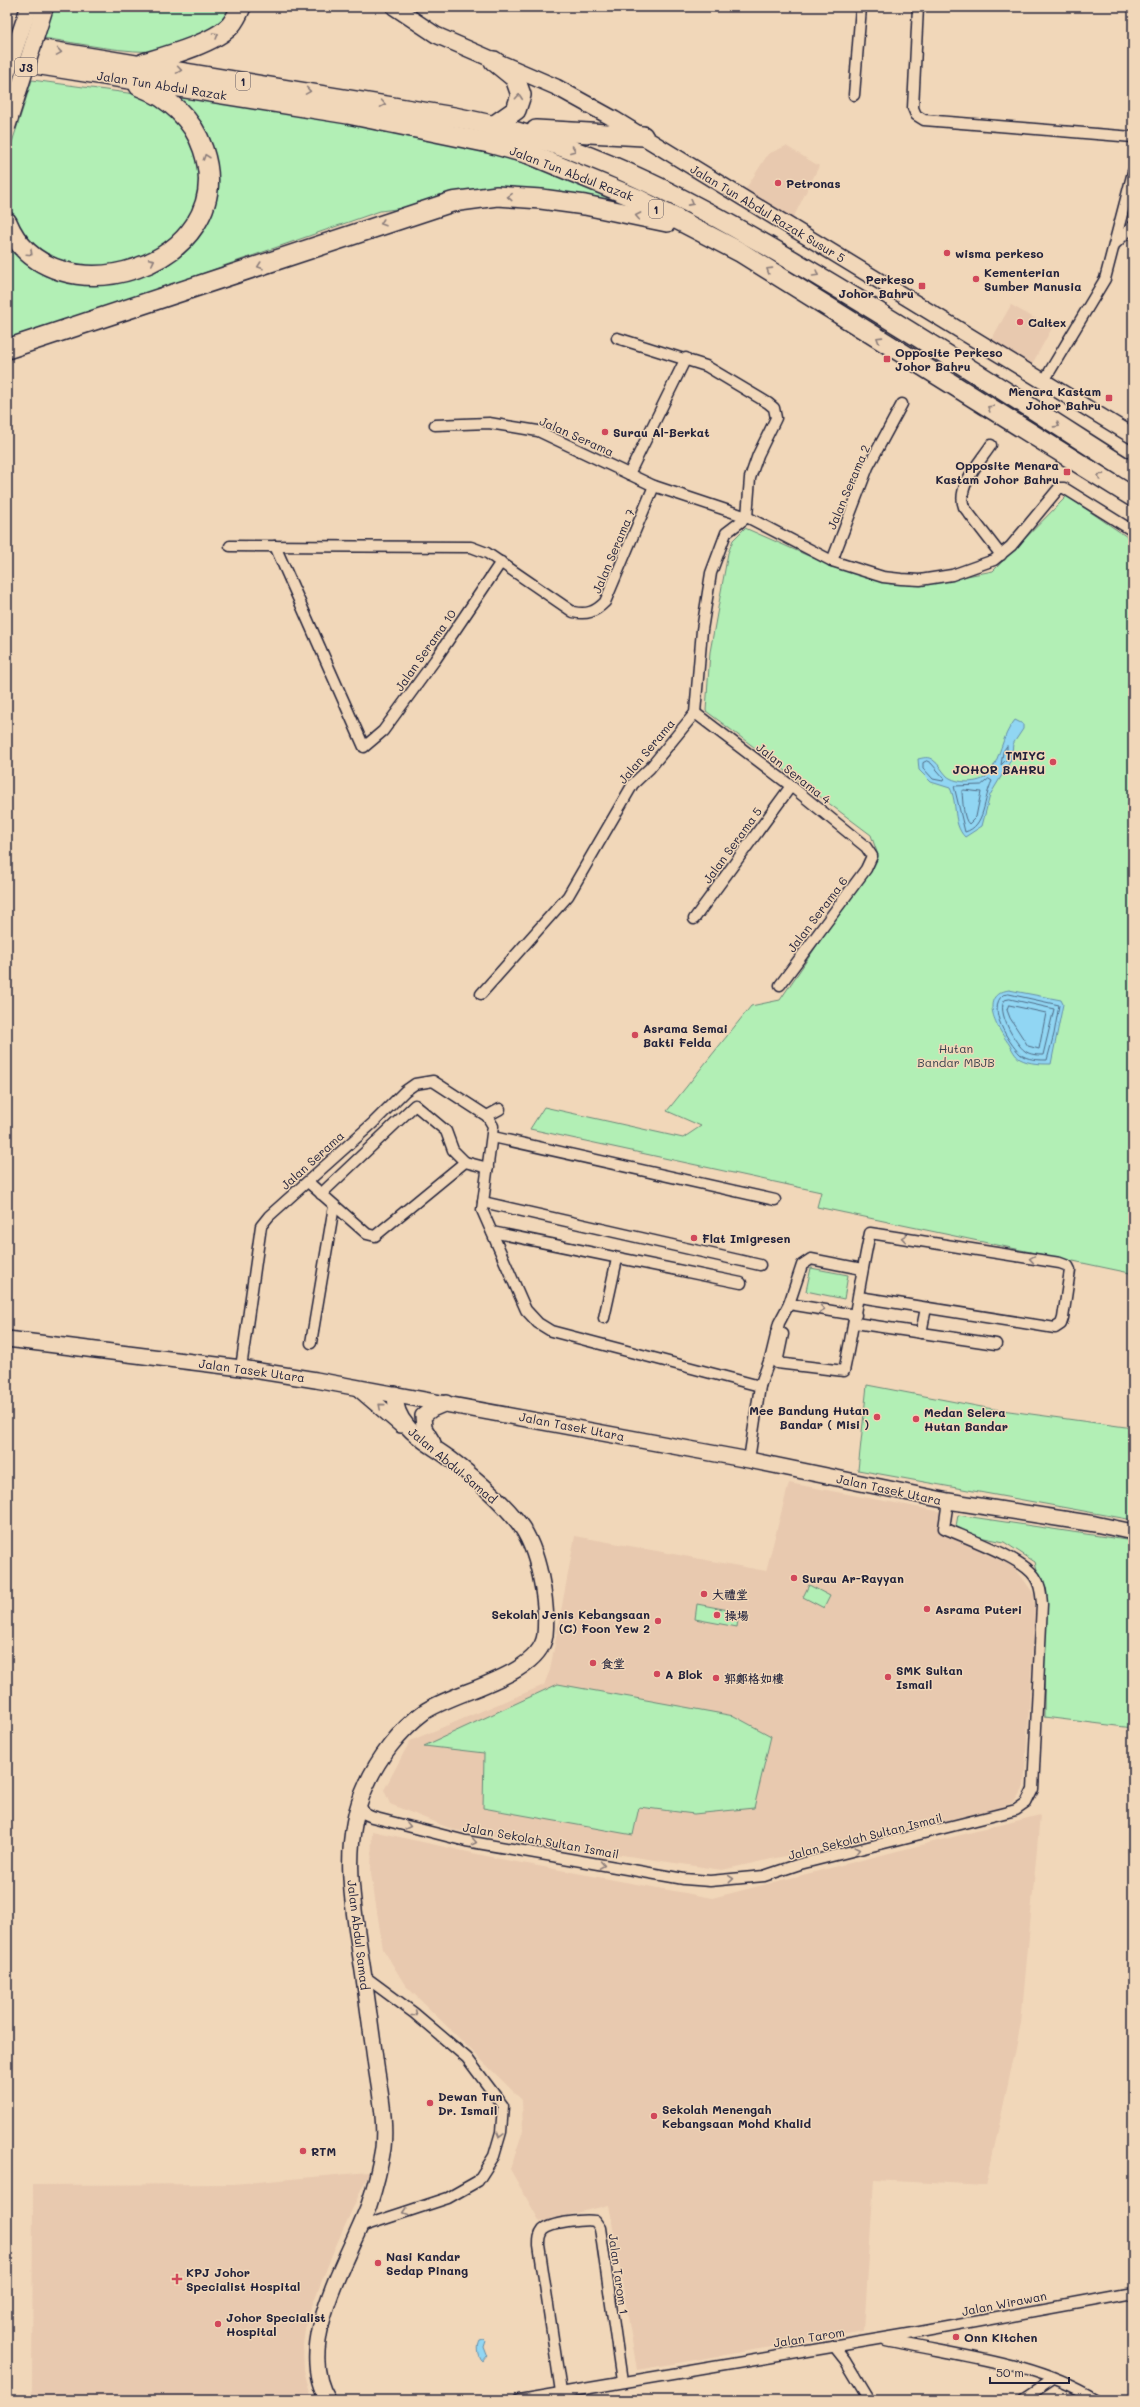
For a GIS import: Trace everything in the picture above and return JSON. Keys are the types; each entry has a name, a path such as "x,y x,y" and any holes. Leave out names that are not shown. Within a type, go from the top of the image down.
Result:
{"highway":[{"path":"141,64 178,52 207,40 229,27 241,7"},
{"name":"Jalan Tun Abdul Razak","path":"7,44 141,64 504,127 564,147 671,192 780,253 892,320 1133,473"},
{"name":"Jalan Tun Abdul Razak","path":"7,60 348,114 516,150 636,198 740,252 1133,497"},
{"path":"494,60 515,78 521,95 516,110 504,127"},
{"path":"7,222 29,253 50,268 73,275 94,276 114,274 144,265 172,251 193,232 204,209 209,186 208,163 198,135 180,111 150,90 117,78"},
{"path":"504,127 643,136"},
{"path":"7,349 452,202 497,196 541,199 585,205 662,220 740,252"}],"main road":[{"name":"J3","path":"7,72 29,7"},
{"name":"J3","path":"7,127 44,7"}],"street":[{"name":"Jalan Tun Abdul Razak Susur 5","path":"394,7 436,35 556,87 643,136 1133,436"},
{"path":"854,95 861,7"},
{"path":"918,7 913,108 916,115 924,120 1133,137"},
{"path":"1044,381 1105,279 1129,205 1133,172"},
{"path":"1116,243 1133,226"},
{"path":"617,338 686,358 706,366 774,408 776,418 758,455 750,478 747,517 726,533 711,573 702,630 695,713"},
{"path":"630,474 686,358"},
{"name":"Jalan Serama 2","path":"832,561 868,467 902,404"},
{"name":"Jalan Serama","path":"435,425 489,423 538,431 654,486 747,517 832,561 883,577 920,580 952,575 994,560 1011,546 1058,489 1064,488 1133,531"},
{"path":"991,445 962,490 961,500 964,507 1001,554"},
{"name":"Jalan Serama 7","path":"500,562 573,612 583,614 596,611 605,602 654,486"},
{"path":"230,546 471,547 487,552 500,562"},
{"name":"Jalan Serama 10","path":"275,546 364,747 383,732 435,660 500,562"},
{"name":"Jalan Serama","path":"481,994 568,896 633,784 650,768 695,713"},
{"name":"Jalan Serama 4","path":"695,713 791,786 866,847 872,858"},
{"name":"Jalan Serama 5","path":"694,919 791,786"},
{"name":"Jalan Serama 6","path":"780,985 866,869 872,858"},
{"name":"Jalan Serama","path":"241,1368 261,1226 269,1216 315,1188 373,1123 405,1091 415,1084 428,1081 438,1083 487,1116"},
{"path":"465,1162 375,1236 367,1234 315,1188 415,1105 446,1131 453,1150 465,1162 484,1167"},
{"path":"500,1109 487,1116 493,1126 493,1138 484,1167 482,1210 526,1310 538,1323 551,1331 760,1386"},
{"path":"493,1138 509,1140 776,1200"},
{"path":"483,1202 760,1265"},
{"path":"311,1343 334,1206"},
{"path":"492,1232 617,1259 741,1283"},
{"path":"776,1333 783,1334 777,1363 844,1371 870,1233 1060,1263 1070,1267 1063,1318 1057,1327 859,1297"},
{"path":"604,1318 617,1259"},
{"path":"749,1460 760,1386 771,1356 782,1315 789,1304 802,1265 808,1260 862,1269"},
{"path":"789,1304 921,1333 996,1344"},
{"path":"921,1333 926,1308"},
{"name":"Jalan Tasek Utara","path":"7,1339 241,1368 356,1387 749,1460 948,1501 1095,1524 1133,1532"},
{"path":"356,1387 368,1395 411,1434 422,1438"},
{"name":"Jalan Abdul Samad","path":"328,2400 320,2386 317,2374 320,2330 326,2308 360,2227 376,2183 383,2146 382,2106 354,1916 351,1866 351,1843 365,1786 379,1763 408,1726 426,1711 523,1666 538,1653 544,1639 543,1596 538,1566 530,1541 520,1524 484,1487 409,1429 400,1416 395,1402 395,1394"},
{"path":"438,1450 424,1428 422,1420 427,1412 446,1403"},
{"name":"Jalan Sekolah Sultan Ismail","path":"360,1805 365,1814 372,1817 466,1841 684,1879 710,1881 764,1876 800,1864 1016,1810 1026,1803 1033,1789 1042,1604 1040,1586 1036,1577 1025,1565 944,1528 948,1501"},
{"path":"360,2227 448,2198 478,2181 494,2156 504,2116 502,2106 467,2058 414,2013 364,1976"},
{"name":"Jalan Tarom 1","path":"561,2392 539,2245 540,2235 544,2229 586,2220 595,2221 600,2228 622,2381"},
{"name":"Jalan Wirawan","path":"880,2339 1133,2293"},
{"path":"920,2332 923,2343 928,2349"},
{"name":"Jalan Tarom","path":"519,2400 622,2381 880,2339 1016,2367 1079,2390 1096,2400"},
{"path":"834,2346 845,2360 869,2400"},
{"path":"1023,2400 1053,2380"}],"shaded area":[{"name":"Petronas","path":"786,146 819,166 792,220 745,190 768,154"},
{"path":"1011,305 1052,328 1031,366 991,340"},
{"name":"SMK Sultan Ismail","path":"789,1483 953,1514 949,1537 1013,1565 1034,1594 1035,1612 1024,1787 1014,1802 996,1809 722,1870 454,1830 390,1804 384,1790 410,1741 544,1685 550,1670 575,1536 766,1571"},
{"path":"1040,1815 1021,2024 986,2186 874,2180 864,2331 637,2370 609,2205 540,2222 510,2169 523,2131 522,2100 405,1985 383,1949 371,1874 372,1831 500,1859 712,1898"},
{"name":"KPJ Johor Specialist Hospital","path":"369,2172 334,2250 306,2321 303,2345 304,2370 312,2400 32,2400 33,2185 234,2184"}],"green space":[{"path":"54,7 234,7 212,27 190,41 170,49 148,52 118,50 43,38"},
{"path":"32,80 135,94 165,108 185,127 203,178 196,210 160,252 99,272 39,255 11,222 7,212 7,158"},
{"path":"165,91 516,153 658,211 499,196 380,211 7,342 7,238 23,258 33,266 58,278 84,284 104,282 119,278 158,266 215,182"},
{"name":"Hutan Bandar MBJB","path":"1067,496 1133,541 1133,1283 1130,1273 817,1207 821,1192 530,1129 544,1107 683,1138 701,1126 667,1111 751,1006 780,1000 878,855 871,835 706,711 710,652 728,553 733,540 745,528 820,561 890,584 941,581 993,571"},
{"path":"811,1268 848,1275 844,1299 806,1291"},
{"path":"867,1385 987,1408 1133,1428 1133,1520 858,1470"},
{"path":"958,1515 1133,1541 1133,1728 1044,1717 1045,1602 1035,1562 1004,1542 955,1532"},
{"path":"809,1585 830,1596 824,1608 803,1597"},
{"name":"操場","path":"697,1604 739,1612 737,1627 695,1619"},
{"path":"558,1684 734,1716 771,1736 754,1808 694,1814 639,1807 633,1835 483,1808 484,1753 424,1746"}],"water":[{"path":"1015,720 1023,724 1023,729 1013,744 1011,760 990,795 982,826 965,837 958,826 954,800 950,788 931,782 919,770 918,759 931,759 937,763 951,779 968,782 984,778 988,775 996,762 1010,726"},
{"path":"1009,990 1061,1000 1063,1004 1051,1064 1031,1063 1018,1058 1000,1030 993,1013 992,1005 994,998 999,993"},
{"path":"484,2339 486,2341 484,2347 487,2355 482,2361 479,2354 478,2345 480,2340"}],"place":[{"name":"Petronas","path":"778,183"},
{"name":"wisma perkeso","path":"947,253"},
{"name":"Kementerian Sumber Manusia","path":"976,279"},
{"name":"Perkeso Johor Bahru","path":"922,286"},
{"name":"Caltex","path":"1020,322"},
{"name":"Opposite Perkeso Johor Bahru","path":"887,359"},
{"name":"Menara Kastam Johor Bahru","path":"1109,398"},
{"name":"Surau Al-Berkat","path":"605,432"},
{"name":"Opposite Menara Kastam Johor Bahru","path":"1067,472"},
{"name":"TMIYC JOHOR BAHRU","path":"1053,762"},
{"name":"Asrama Semai Bakti Felda","path":"635,1035"},
{"name":"Flat Imigresen","path":"694,1238"},
{"name":"Mee Bandung Hutan Bandar ( Misi )","path":"877,1417"},
{"name":"Medan Selera Hutan Bandar","path":"916,1419"},
{"name":"Surau Ar-Rayyan","path":"794,1578"},
{"name":"大禮堂","path":"704,1594"},
{"name":"Asrama Puteri","path":"927,1609"},
{"name":"操場","path":"717,1615"},
{"name":"Sekolah Jenis Kebangsaan (C) Foon Yew 2","path":"658,1621"},
{"name":"食堂","path":"593,1663"},
{"name":"A Blok","path":"657,1674"},
{"name":"SMK Sultan Ismail","path":"888,1677"},
{"name":"郭鄭格如樓","path":"716,1678"},
{"name":"Dewan Tun Dr. Ismail","path":"430,2103"},
{"name":"Sekolah Menengah Kebangsaan Mohd Khalid","path":"654,2116"},
{"name":"RTM","path":"303,2151"},
{"name":"Nasi Kandar Sedap Pinang","path":"378,2263"},
{"name":"KPJ Johor Specialist Hospital","path":"177,2279"},
{"name":"Johor Specialist Hospital","path":"218,2324"},
{"name":"Onn Kitchen","path":"956,2337"}]}
